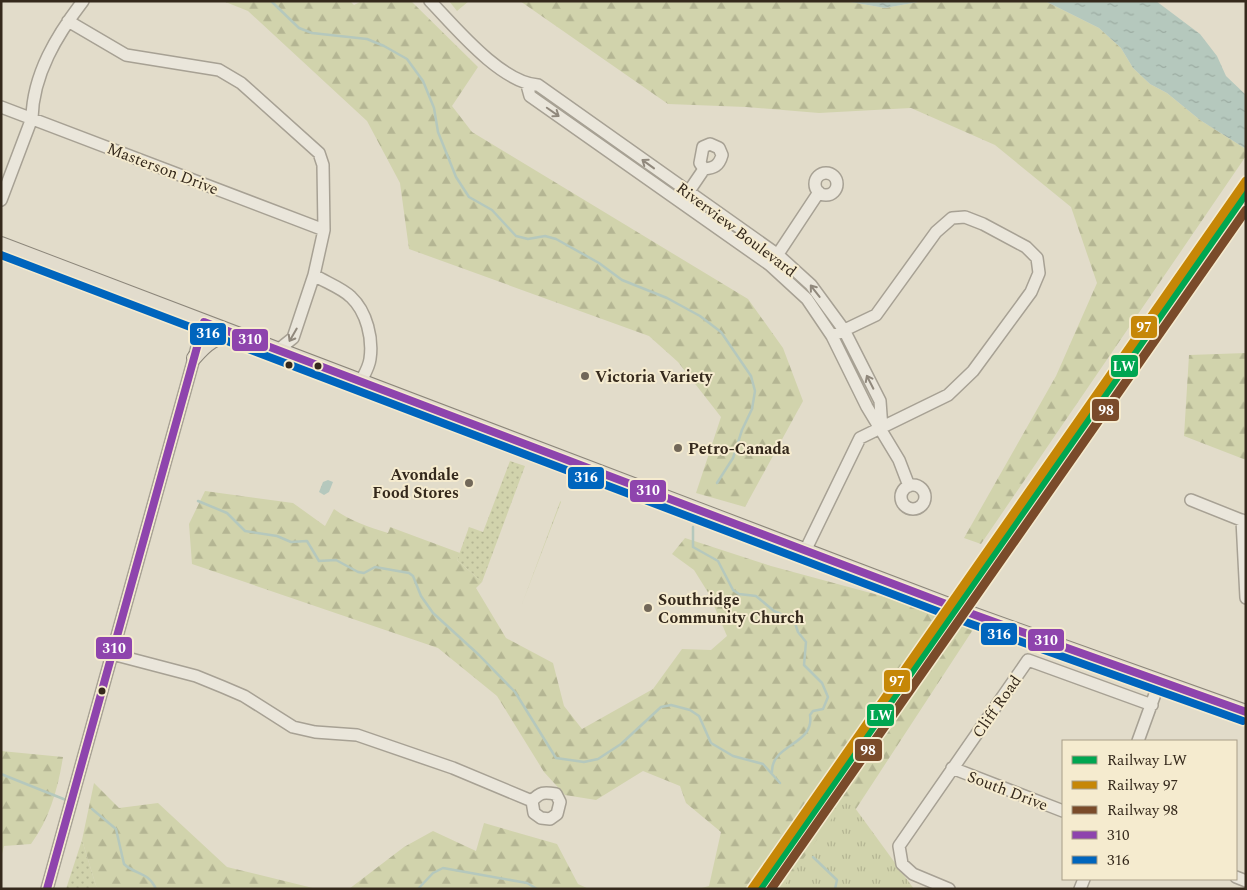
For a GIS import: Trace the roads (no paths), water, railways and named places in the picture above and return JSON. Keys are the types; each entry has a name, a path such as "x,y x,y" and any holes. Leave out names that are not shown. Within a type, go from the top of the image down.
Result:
{"main road":[{"path":"1,244 929,598 1160,683 1246,712"},
{"path":"194,358 209,341 224,335 237,334"}],"street":[{"path":"1,200 32,118 40,71 68,21 83,1"},
{"name":"Riverview Boulevard","path":"430,1 483,56 527,85 538,85 593,124 770,265 807,299 832,336 867,407 882,429"},
{"path":"68,21 126,55 220,70 241,83 319,153 323,165 324,230 314,275 293,338 278,350"},
{"name":"Riverview Boulevard","path":"527,85 530,96 586,135 778,255 811,285 844,330 880,401 882,429"},
{"name":"Masterson Drive","path":"1,107 324,230"},
{"path":"586,135 593,124"},
{"path":"684,197 704,169"},
{"path":"770,265 819,192"},
{"path":"805,550 860,438 882,429 948,395 973,371 1031,292 1038,272 1037,258 1026,247 983,224 965,217 952,218 936,232 876,315 832,336"},
{"path":"314,275 351,296 360,308 367,326 370,342 370,360 361,381"},
{"path":"47,889 204,322"},
{"path":"882,429 899,460 909,486"},
{"path":"1191,500 1244,521 1246,598"},
{"path":"112,654 196,676 244,696 293,727 315,732 357,735 453,768 532,801"},
{"name":"Cliff Road","path":"949,889 913,874 902,864 899,846 1028,660 1152,705"},
{"path":"1138,740 1160,683"},
{"name":"South Drive","path":"952,768 1062,811"}],"water":[{"path":"845,1 938,1 918,2 885,8"},
{"path":"1045,1 1156,1 1200,34 1217,56 1226,76 1246,95 1246,149 1200,120 1167,93 1150,84 1133,68 1121,48 1099,28"},
{"path":"328,480 333,482 329,492 324,495 319,492 323,482"}],"waterway":[{"path":"271,1 299,28 312,33 367,39 407,59 423,81 434,108 438,132 456,177 469,197 492,210 516,236 528,239 545,236 556,239 599,263 622,280 667,298 700,316 721,332 751,376 755,391 752,409 742,430 733,458 717,483"},
{"path":"198,501 227,513 245,531 277,536 291,542 307,541 319,561 336,560 358,572 364,573 375,567 409,573 413,576 421,596 433,613 479,655 515,692 556,758 584,762 598,759 621,744 661,707 671,705 690,710 699,716 711,743 733,756 763,764 780,783"},
{"path":"693,527 693,547 718,561 733,590 739,594 756,596 774,611 794,620 798,632 806,642 804,665 822,683 828,697 823,709 813,711 810,715 810,725 806,733 778,756 772,772"},
{"path":"1,774 66,800"},
{"path":"92,809 116,829 124,864 149,879 156,889"},
{"path":"813,857 837,880 835,889"},
{"path":"418,889 433,873 443,868 527,883 537,889"}],"rail line":[{"name":"97","path":"752,889 1246,181"},
{"name":"LW","path":"759,889 1246,192"},
{"name":"98","path":"771,889 1246,210"}],"place":[{"name":"Victoria Variety","path":"585,376"},
{"name":"Petro-Canada","path":"678,448"},
{"name":"Avondale Food Stores","path":"469,483"},
{"name":"Southridge Community Church","path":"648,608"}]}
